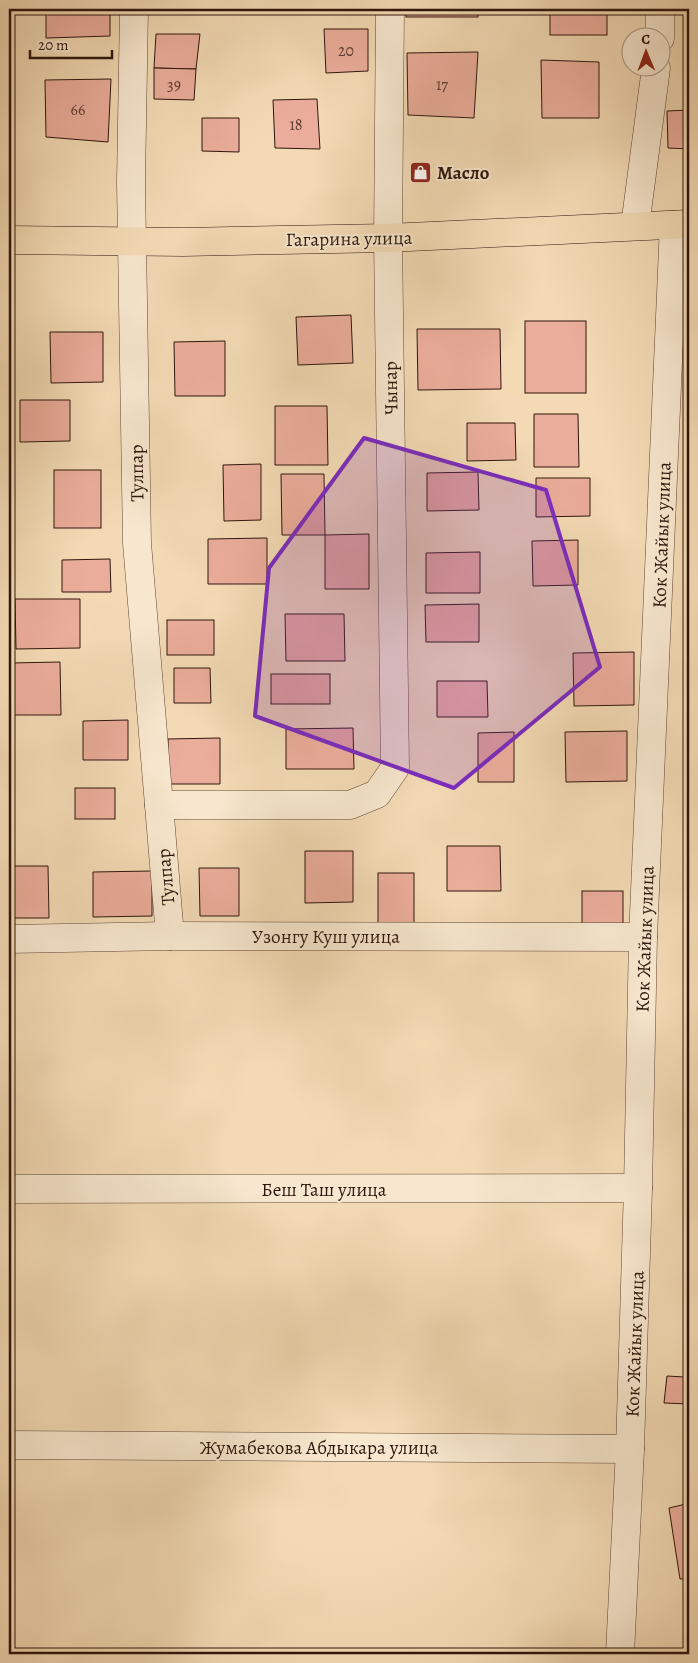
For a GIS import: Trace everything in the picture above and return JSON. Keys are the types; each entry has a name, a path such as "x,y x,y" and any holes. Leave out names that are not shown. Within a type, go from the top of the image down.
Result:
{"main road":[{"name":"Гагарина улица","path":"9,240 132,241 388,238 682,225"}],"street":[{"name":"Тулпар","path":"134,9 131,182 137,543 170,936"},
{"name":"Чынар","path":"159,805 350,804 377,794 395,768 388,238 390,9"},
{"path":"660,9 660,28"},
{"path":"635,226 655,78"},
{"name":"Кок Жайык улица","path":"620,1654 630,1449 643,936 682,225"},
{"name":"Узонгу Куш улица","path":"9,939 170,936 643,936"},
{"name":"Беш Таш улица","path":"9,1189 638,1188"},
{"name":"Жумабекова Абдыкара улица","path":"9,1445 630,1449"}],"highlighted area":[{"path":"364,438 546,490 600,667 454,788 255,716 269,568"}],"building":[{"path":"46,9 110,9 110,36 46,38"},
{"path":"159,9 191,9 191,12 159,12"},
{"path":"323,9 368,9 368,14 323,14"},
{"path":"406,9 478,9 478,17 406,17"},
{"path":"550,9 607,9 607,35 550,35"},
{"path":"324,29 368,29 368,71 326,73"},
{"path":"156,34 200,34 196,69 154,68"},
{"path":"478,52 474,118 408,115 407,53"},
{"path":"541,60 599,62 599,118 542,118"},
{"path":"154,68 196,69 194,100 154,99"},
{"path":"111,79 108,142 46,137 45,80"},
{"path":"317,99 320,149 275,148 273,100"},
{"path":"689,110 689,149 668,148 667,111"},
{"path":"202,118 239,118 239,152 202,151"},
{"path":"351,315 353,363 298,365 296,317"},
{"path":"525,321 586,321 586,393 525,393"},
{"path":"417,329 500,329 501,389 418,390"},
{"path":"50,332 103,332 103,382 51,383"},
{"path":"225,341 225,396 175,396 174,342"},
{"path":"20,400 70,400 70,441 20,442"},
{"path":"275,406 327,406 328,465 275,465"},
{"path":"534,414 578,414 579,467 534,467"},
{"path":"467,423 515,423 516,460 467,461"},
{"path":"261,464 261,520 224,521 223,465"},
{"path":"54,470 101,470 101,528 54,528"},
{"path":"478,472 479,510 427,511 427,473"},
{"path":"281,474 324,474 325,535 282,535"},
{"path":"536,478 590,478 590,516 536,517"},
{"path":"369,534 369,589 325,589 325,535"},
{"path":"267,538 267,584 208,584 208,539"},
{"path":"578,540 578,585 533,586 532,541"},
{"path":"480,552 480,593 426,593 426,553"},
{"path":"110,559 111,592 62,592 62,560"},
{"path":"15,599 80,599 80,648 16,649"},
{"path":"479,604 479,642 426,642 425,605"},
{"path":"285,614 344,614 345,661 286,661"},
{"path":"167,620 214,620 214,655 167,655"},
{"path":"634,652 634,705 574,706 573,653"},
{"path":"60,662 61,715 9,715 9,663"},
{"path":"174,668 210,668 211,703 174,703"},
{"path":"271,674 330,674 330,704 271,704"},
{"path":"437,681 487,681 488,717 437,717"},
{"path":"128,720 128,760 83,760 83,721"},
{"path":"353,728 354,769 286,769 286,729"},
{"path":"627,731 627,781 566,782 565,732"},
{"path":"514,732 514,782 478,782 478,733"},
{"path":"220,738 220,784 168,784 168,739"},
{"path":"75,788 115,788 115,819 75,819"},
{"path":"447,846 500,846 501,891 447,891"},
{"path":"305,851 353,851 353,902 305,903"},
{"path":"9,866 48,866 49,918 9,918"},
{"path":"199,868 239,868 239,916 200,916"},
{"path":"152,871 152,916 93,917 93,872"},
{"path":"378,873 414,873 414,930 378,930"},
{"path":"582,891 623,891 623,924 582,924"},
{"path":"667,1376 685,1377 684,1392 689,1392 689,1404 664,1403"},
{"path":"686,1504 689,1511 689,1579 680,1579 669,1508"}],"place":[{"name":"Масло","path":"421,172"}]}
